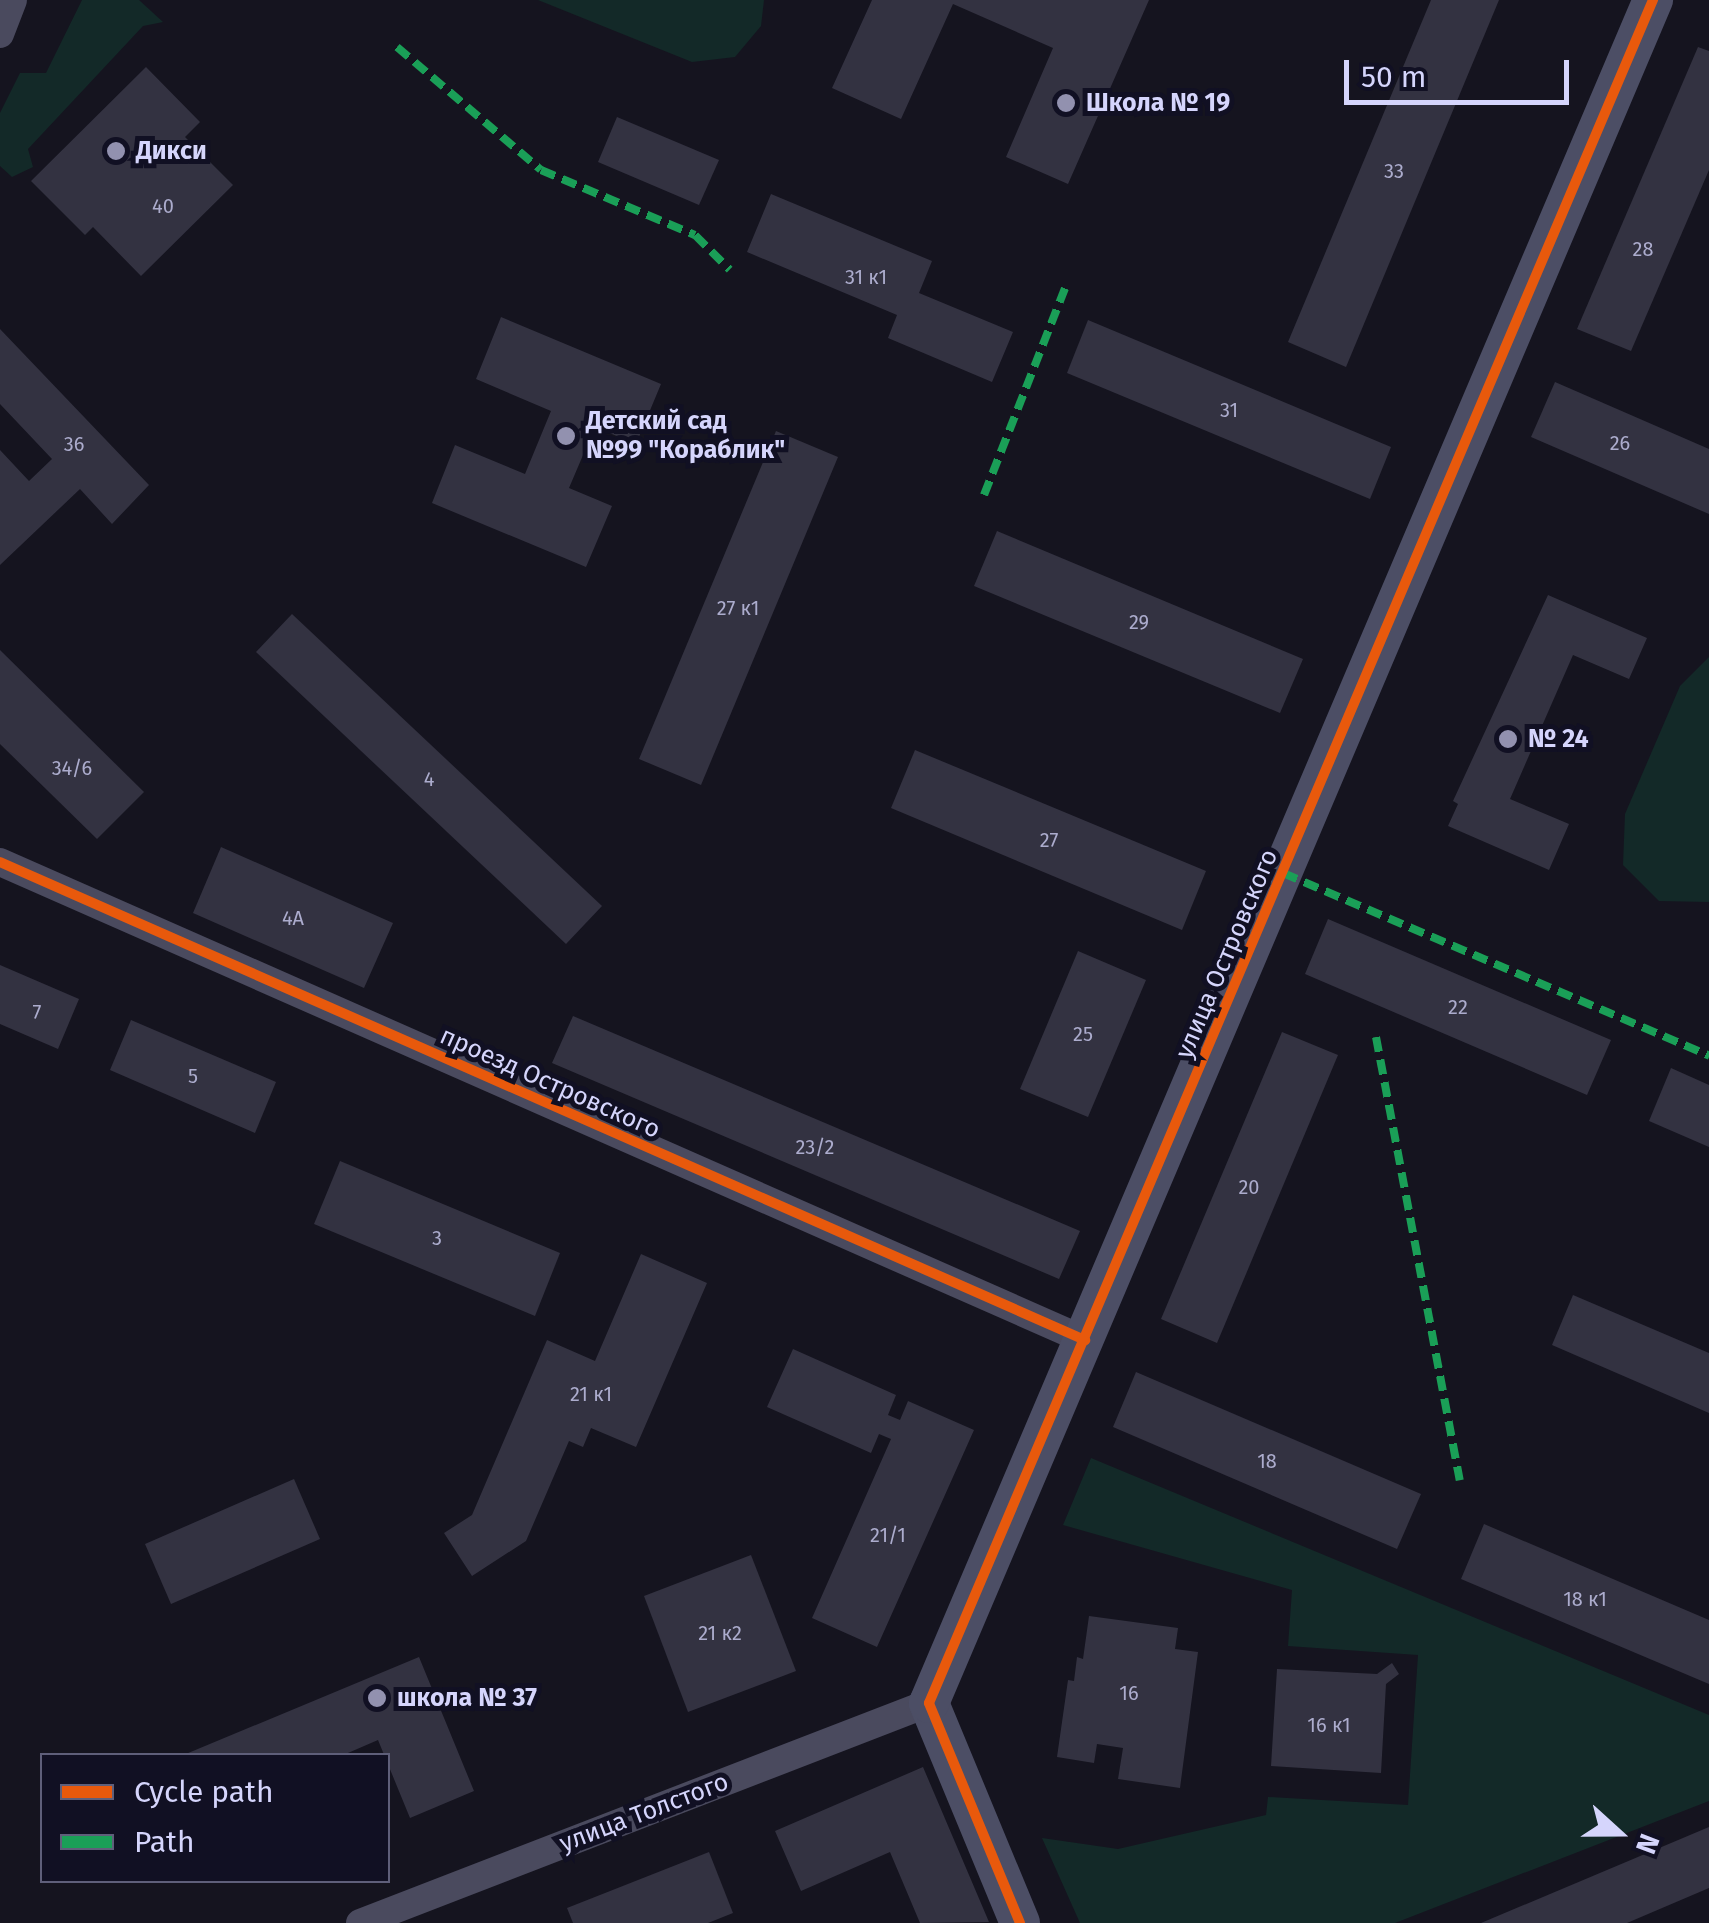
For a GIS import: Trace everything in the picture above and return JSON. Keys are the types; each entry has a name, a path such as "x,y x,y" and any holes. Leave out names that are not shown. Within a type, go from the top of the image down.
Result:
{"street":[{"path":"0,34 13,0"},
{"name":"улица Островского","path":"929,1703 1653,0"},
{"name":"проезд Островского","path":"0,862 1085,1340"},
{"path":"929,1703 1020,1923"},
{"name":"улица Толстого","path":"360,1923 929,1703"}],"green space":[{"path":"82,0 139,0 163,22 143,26 28,149 33,167 12,177 0,166 0,113 20,73 46,73"},
{"path":"538,0 764,0 761,26 735,57 692,62"},
{"path":"1709,657 1709,902 1659,901 1623,865 1625,814 1680,686"},
{"path":"1091,1458 1709,1715 1709,1801 1395,1923 1080,1923 1042,1838 1118,1849 1266,1815 1268,1797 1408,1805 1418,1655 1288,1646 1292,1590 1063,1525"}],"building":[{"name":"Школа № 19","path":"872,0 1149,0 1068,184 1006,157 1053,48 953,4 901,119 832,88"},
{"path":"1431,0 1499,0 1346,367 1288,342"},
{"path":"1698,47 1709,51 1709,170 1631,351 1577,329"},
{"path":"146,67 200,122 185,137 233,185 141,276 93,227 85,235 31,181"},
{"path":"617,117 719,160 699,205 598,162"},
{"path":"771,194 932,261 919,293 1013,332 992,382 888,338 897,315 747,252"},
{"name":"Детский сад №99 \"Кораблик\"","path":"501,317 661,384 636,444 595,427 569,488 612,506 586,567 432,503 455,445 525,474 551,411 476,379"},
{"path":"1088,320 1391,447 1370,499 1067,373"},
{"path":"0,329 149,485 112,524 80,489 0,565 0,450 29,481 52,459 0,404"},
{"path":"1555,382 1709,449 1709,514 1531,437"},
{"path":"776,431 838,457 701,785 639,759"},
{"path":"997,531 1303,659 1280,713 974,586"},
{"name":"№ 24","path":"1548,595 1647,638 1629,679 1573,655 1510,799 1569,824 1549,870 1448,826 1458,804 1453,801"},
{"path":"292,614 602,906 566,944 256,652"},
{"path":"0,650 144,792 97,839 0,744"},
{"path":"915,750 1206,871 1182,930 891,808"},
{"path":"221,847 393,923 364,988 193,913"},
{"path":"1328,919 1611,1040 1587,1095 1305,974"},
{"path":"1078,951 1146,980 1088,1117 1020,1089"},
{"path":"0,965 79,999 58,1049 0,1024"},
{"path":"573,1016 1080,1231 1059,1279 552,1063"},
{"path":"131,1020 276,1082 255,1133 110,1070"},
{"path":"1282,1032 1338,1055 1217,1343 1161,1319"},
{"path":"1671,1068 1709,1085 1709,1147 1649,1121"},
{"path":"340,1161 560,1253 535,1316 314,1224"},
{"path":"641,1254 707,1283 636,1447 591,1428 583,1447 569,1441 526,1541 472,1576 444,1533 472,1515 547,1340 595,1361"},
{"path":"1573,1295 1709,1353 1709,1413 1552,1345"},
{"path":"793,1349 896,1395 888,1415 900,1420 908,1401 974,1430 877,1647 812,1618 891,1439 879,1434 871,1453 767,1407"},
{"path":"1136,1372 1421,1494 1397,1549 1113,1427"},
{"path":"294,1479 320,1539 171,1604 145,1544"},
{"path":"1484,1524 1709,1620 1709,1684 1461,1579"},
{"path":"751,1555 796,1671 688,1712 644,1596"},
{"path":"1089,1616 1178,1628 1175,1649 1198,1652 1180,1788 1118,1779 1123,1748 1097,1744 1094,1763 1057,1757 1068,1680 1074,1681 1077,1657 1083,1659"},
{"name":"школа № 37","path":"419,1657 474,1791 410,1818 390,1769 390,1753 383,1753 378,1740 348,1753 188,1753"},
{"path":"1392,1663 1399,1674 1386,1684 1381,1773 1271,1766 1277,1669 1377,1674"},
{"path":"923,1767 989,1922 920,1923 890,1852 801,1891 775,1831"},
{"path":"1709,1827 1709,1888 1627,1923 1481,1923"},
{"path":"709,1852 733,1913 708,1923 573,1923 567,1908"}],"marked path":[{"path":"397,47 541,170 695,235 730,270"},
{"path":"984,495 1065,288"},
{"path":"1283,873 1709,1056"},
{"path":"1376,1037 1460,1480"}],"cycle path":[{"path":"1020,1923 929,1703 1653,0"},
{"path":"0,862 1085,1340"}],"place":[{"name":"Школа № 19","path":"1066,103"},
{"name":"Дикси","path":"116,151"},
{"name":"Детский сад №99 \"Кораблик\"","path":"566,436"},
{"name":"№ 24","path":"1508,739"},
{"name":"школа № 37","path":"377,1698"}]}
